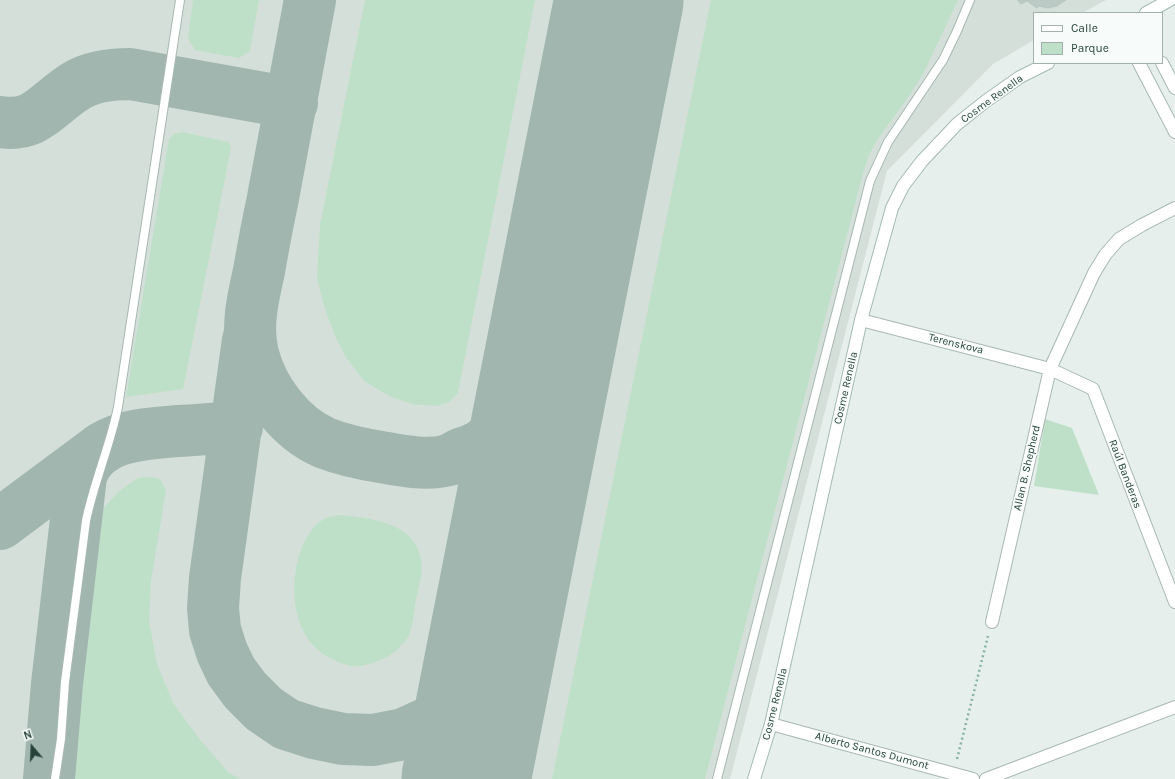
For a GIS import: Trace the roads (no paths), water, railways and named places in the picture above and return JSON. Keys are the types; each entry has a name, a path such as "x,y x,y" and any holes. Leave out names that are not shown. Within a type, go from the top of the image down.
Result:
{"street":[{"path":"1148,12 1170,0"},
{"name":"Cosme Renella","path":"754,779 771,724 861,320 892,208 903,186 922,161 957,124 1020,78 1046,64"},
{"path":"1141,64 1175,132"},
{"path":"1163,64 1175,88"},
{"name":"Allan B. Shepherd","path":"992,622 1050,369 1094,273 1105,255 1119,240 1142,224 1175,208"},
{"name":"Terenskova","path":"861,320 1050,369"},
{"name":"Raúl Banderas","path":"1050,369 1093,390 1175,602"},
{"path":"986,779 1175,707"},
{"name":"Alberto Santos Dumont","path":"771,724 973,779"}],"lane":[{"path":"55,779 61,739 65,682 86,521 91,499 114,426 118,407 180,0"},
{"path":"717,779 870,181 888,142 943,60 970,0"}]}
